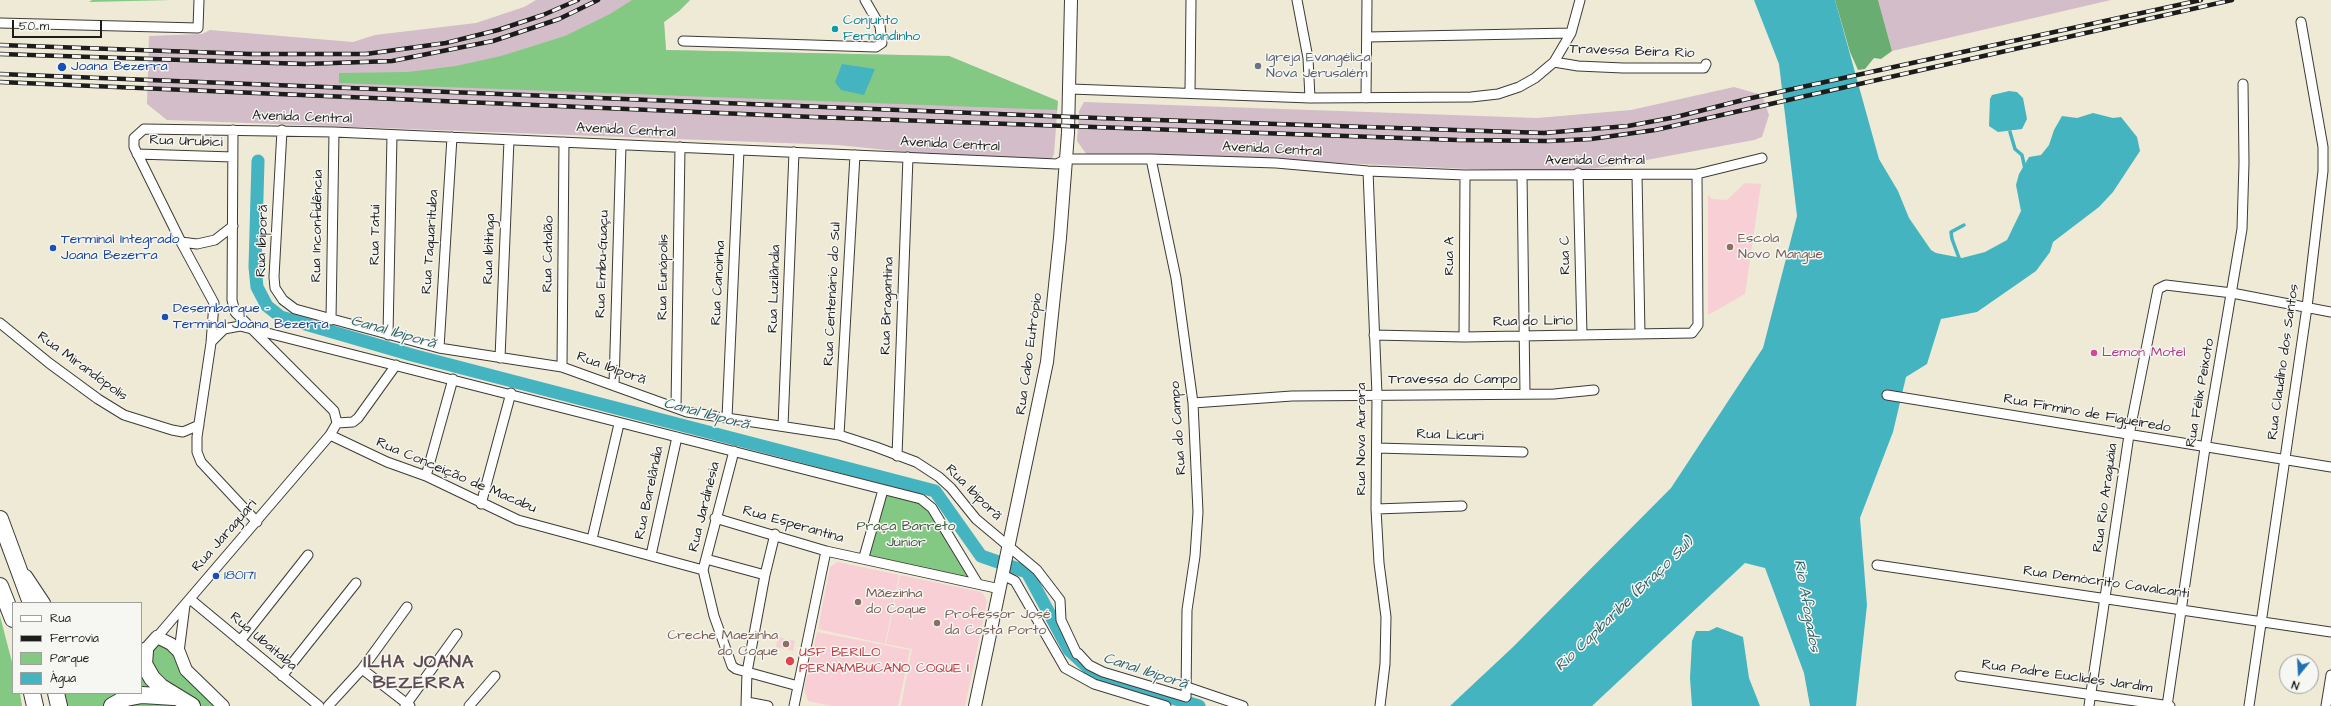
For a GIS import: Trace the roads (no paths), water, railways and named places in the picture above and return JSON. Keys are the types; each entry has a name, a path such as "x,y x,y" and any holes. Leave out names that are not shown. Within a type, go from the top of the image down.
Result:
{"highway":[{"path":"0,519 18,564 31,602"},
{"path":"0,586 12,616"},
{"path":"143,653 144,664 152,678 161,687 186,702"},
{"path":"32,694 35,706"},
{"path":"56,694 59,706"},
{"path":"112,706 126,698 142,695 186,702"}],"street":[{"path":"0,23 198,28 199,0"},
{"path":"683,41 876,47 882,43 880,26 865,0"},
{"name":"Rua Cabo Eutrópio","path":"975,706 1047,362 1066,159 1070,89 1071,0"},
{"path":"1190,92 1191,0"},
{"path":"1297,0 1308,58 1310,98"},
{"path":"1366,98 1367,0"},
{"path":"1070,89 1190,92 1310,98 1471,97 1498,94 1519,87 1534,78 1554,62 1571,33 1580,0"},
{"name":"Rua Claudino dos Santos","path":"2249,706 2263,622 2284,460 2307,307 2323,171 2323,155 2301,22"},
{"path":"1367,37 1571,33"},
{"name":"Travessa Beira Rio","path":"1554,62 1623,68 1704,68 1706,64"},
{"name":"Rua Félix Peixoto","path":"2168,706 2205,448 2242,229 2244,163 2243,84"},
{"name":"Avenida Central","path":"137,154 133,144 135,135 146,129 282,130 1057,164 1066,159 1151,159 1276,163 1368,171 1465,175 1697,174 1762,158"},
{"name":"Rua Ibiporã","path":"233,130 233,304 239,318 250,328"},
{"name":"Rua Ibiporã","path":"282,130 274,277 276,288 283,300 295,308 330,320 439,348 562,366 687,412 839,435 876,446 897,456 916,462 939,477 951,488 976,519 1036,570 1060,600 1060,620 1077,654 1089,665 1103,672 1186,697"},
{"name":"Rua Inconfidência","path":"330,320 334,132"},
{"name":"Rua Tatuí","path":"388,335 392,135"},
{"name":"Rua Taquarituba","path":"439,348 452,137"},
{"name":"Rua Ibitinga","path":"500,358 509,140"},
{"name":"Rua Catalão","path":"562,366 564,142"},
{"name":"Rua Embu-Guaçu","path":"614,385 620,145"},
{"name":"Rua Eunápolis","path":"676,407 680,147"},
{"name":"Rua Canoinha","path":"727,418 739,150"},
{"name":"Rua Luzilândia","path":"783,426 794,152"},
{"path":"137,154 181,242 214,303 215,310 199,425 197,452 201,462 257,522"},
{"name":"Rua Urubici","path":"137,154 233,157"},
{"name":"Rua Centenário do Sul","path":"839,435 855,155"},
{"name":"Rua Bragantina","path":"897,456 908,157"},
{"name":"Rua do Campo","path":"1151,159 1176,278 1193,403 1198,512 1195,556 1187,610 1186,697"},
{"name":"Rua Nova Aurora","path":"1368,171 1377,395 1376,509 1379,563 1386,617 1385,664 1380,706"},
{"name":"Rua C","path":"1578,174 1582,335"},
{"name":"Rua do Lírio","path":"1374,335 1525,337 1692,334 1698,325 1697,174"},
{"name":"Rua A","path":"1464,337 1465,175"},
{"path":"1522,175 1525,394"},
{"path":"1637,175 1640,334"},
{"path":"181,242 197,244 215,240 233,226"},
{"name":"Rua Rio Araguáia","path":"2089,706 2107,598 2129,435 2156,294 2158,289 2166,285 2232,293"},
{"path":"2232,293 2331,312"},
{"name":"Rua Mirandópolis","path":"0,323 49,363 98,399 124,415 172,430 184,432 199,425"},
{"path":"211,343 224,329 231,326 250,328 511,393 618,424 734,451 921,499 928,503 978,584 1000,589"},
{"path":"250,328 331,408 338,418 338,423 330,436"},
{"path":"338,423 353,422 358,418 396,365"},
{"path":"426,476 453,379"},
{"name":"Travessa do Campo","path":"1193,403 1292,396 1525,394 1594,390"},
{"path":"481,504 511,393"},
{"name":"Rua Firmino de Figueiredo","path":"1886,395 2205,448 2331,467"},
{"path":"592,539 618,424"},
{"name":"Rua Conceição de Macabu","path":"330,436 387,462 426,476 481,504 537,526 592,539 704,570"},
{"name":"Rua Jaraguari","path":"143,653 330,436"},
{"name":"Rua Barelândia","path":"651,555 677,437"},
{"name":"Rua Licuri","path":"1376,448 1523,452"},
{"name":"Rua Jardinésia","path":"704,570 734,451"},
{"path":"864,558 884,490"},
{"path":"1376,509 1462,506"},
{"name":"Rua Esperantina","path":"716,518 775,534 826,551 864,558 978,584"},
{"path":"768,706 746,704 747,672 765,575 775,534"},
{"path":"794,706 826,551"},
{"path":"240,641 308,555"},
{"path":"706,559 765,575"},
{"path":"18,564 43,602"},
{"name":"Rua Demócrito Cavalcanti","path":"1877,565 2183,608 2331,632"},
{"path":"704,570 723,645 732,666 736,669 798,686"},
{"path":"1003,575 1016,581 1065,668 1094,684 1166,706"},
{"path":"282,676 356,583"},
{"path":"179,652 187,602"},
{"name":"Rua Ubaitaba","path":"187,602 240,641 319,706"},
{"path":"328,706 362,669 408,607"},
{"path":"362,669 407,705 457,634"},
{"path":"157,637 172,644 179,652 186,670 223,706"},
{"path":"2326,706 2331,675"},
{"path":"469,706 495,676"},
{"name":"Rua Padre Euclides Jardim","path":"1960,676 2168,706"},
{"path":"1187,687 1243,706"}],"water":[{"path":"1754,0 1835,0 1879,159 1898,191 1909,218 1931,250 1936,253 1962,258 1985,252 2007,240 2021,211 2016,185 2019,174 2029,157 2041,155 2049,145 2054,130 2062,116 2077,118 2093,113 2113,118 2121,117 2137,137 2140,151 2113,192 2099,207 2053,242 2050,252 2036,271 1977,312 1941,319 1927,364 1906,377 1893,432 1860,518 1867,605 1856,706 1810,706 1804,673 1765,568 1745,563 1592,706 1450,706 1513,647 1671,488 1763,348 1797,216 1779,64"},
{"path":"842,64 875,69 864,95 841,90 835,82"},
{"path":"2009,91 2017,92 2023,98 2027,119 2022,129 1998,132 1989,126 1990,99 1992,95"},
{"path":"1717,627 1743,637 1749,678 1760,706 1692,706 1690,678 1692,641 1696,631 1709,631"}],"waterway":[{"path":"2010,132 2015,149 2022,155 2025,169"},
{"name":"Canal Ibiporã","path":"258,161 255,267 257,287 267,306 281,317 412,355 935,491 981,556 1027,572 1069,650 1096,675 1199,706"},
{"path":"1957,261 1959,258 1951,232 1964,225"}],"railway":[{"path":"0,45 250,54 366,54 446,43 498,30 543,15 578,0"},
{"path":"0,54 305,64 392,61 493,41 559,19 598,0"},
{"path":"0,74 1098,118 1544,133 1628,126 1676,117 1747,99 2201,0"},
{"path":"0,82 813,117 1458,140 1548,141 1591,139 1655,130 2232,0"}],"place":[{"name":"Conjunto Fernandinho","path":"835,29"},
{"name":"Igreja Evangélica Nova Jerusalém","path":"1258,66"},
{"name":"Joana Bezerra","path":"62,67"},
{"name":"Escola Novo Mangue","path":"1730,247"},
{"name":"Terminal Integrado Joana Bezerra","path":"53,248"},
{"name":"Desembarque - Terminal Joana Bezerra","path":"165,317"},
{"name":"Lemon Motel","path":"2094,353"},
{"name":"180171","path":"216,576"},
{"name":"Mãezinha do Coque","path":"858,602"},
{"name":"Professor José da Costa Porto","path":"937,623"},
{"name":"Creche Maezinha do Coque","path":"786,644"},
{"name":"USF BERILO PERNAMBUCANO COQUE I","path":"790,661"}],"district":[{"name":"ILHA JOANA BEZERRA","path":"419,673"}],"park label":[{"name":"Praça Barreto Júnior","path":"906,536"}],"water label":[{"name":"Rio Capibaribe (Braço Sul)","path":"1625,605"},
{"name":"Rio Afogados","path":"1806,606"}]}
